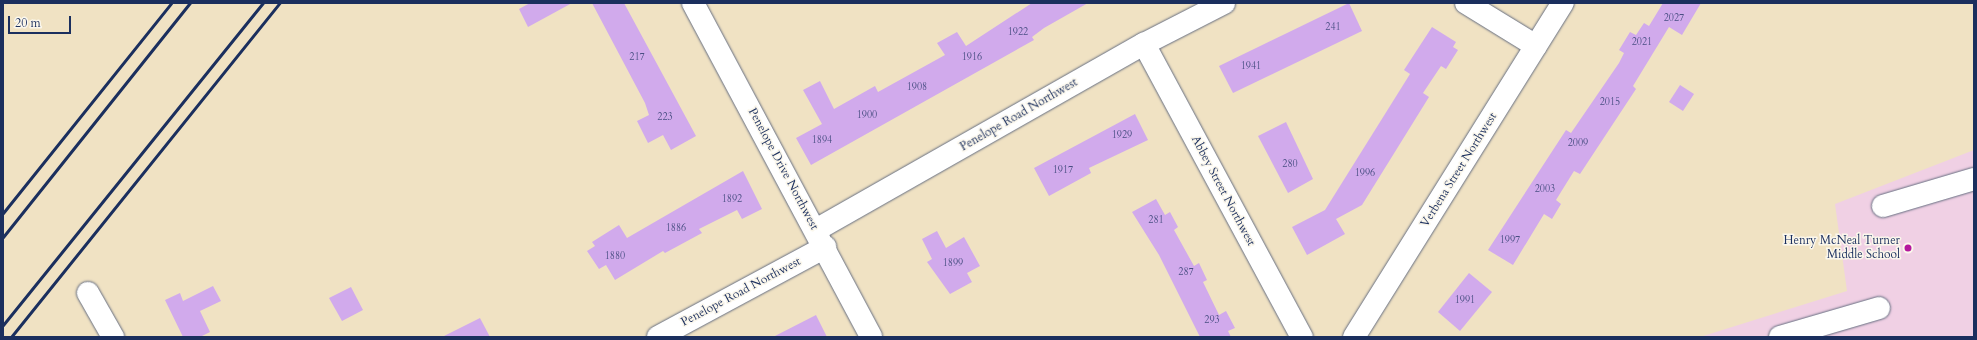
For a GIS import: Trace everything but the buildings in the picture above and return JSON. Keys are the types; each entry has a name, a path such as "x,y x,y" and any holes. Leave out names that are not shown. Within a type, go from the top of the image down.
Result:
{"street":[{"name":"Penelope Drive Northwest","path":"693,3 871,337"},
{"name":"Penelope Road Northwest","path":"658,337 1144,44 1224,3"},
{"path":"1466,3 1536,46"},
{"name":"Verbena Street Northwest","path":"1354,337 1563,3"},
{"name":"Abbey Street Northwest","path":"1144,44 1302,337"},
{"path":"1883,206 1974,179"},
{"path":"88,293 113,337"},
{"path":"1780,337 1879,308"}],"shaded area":[{"name":"Henry McNeal Turner Middle School","path":"1974,150 1974,337 1700,337 1847,291 1835,204"}],"railway":[{"path":"3,213 171,3"},
{"path":"3,237 190,3"},
{"path":"3,325 263,3"},
{"path":"11,337 280,3"}],"place":[{"name":"Henry McNeal Turner Middle School","path":"1908,248"}]}
